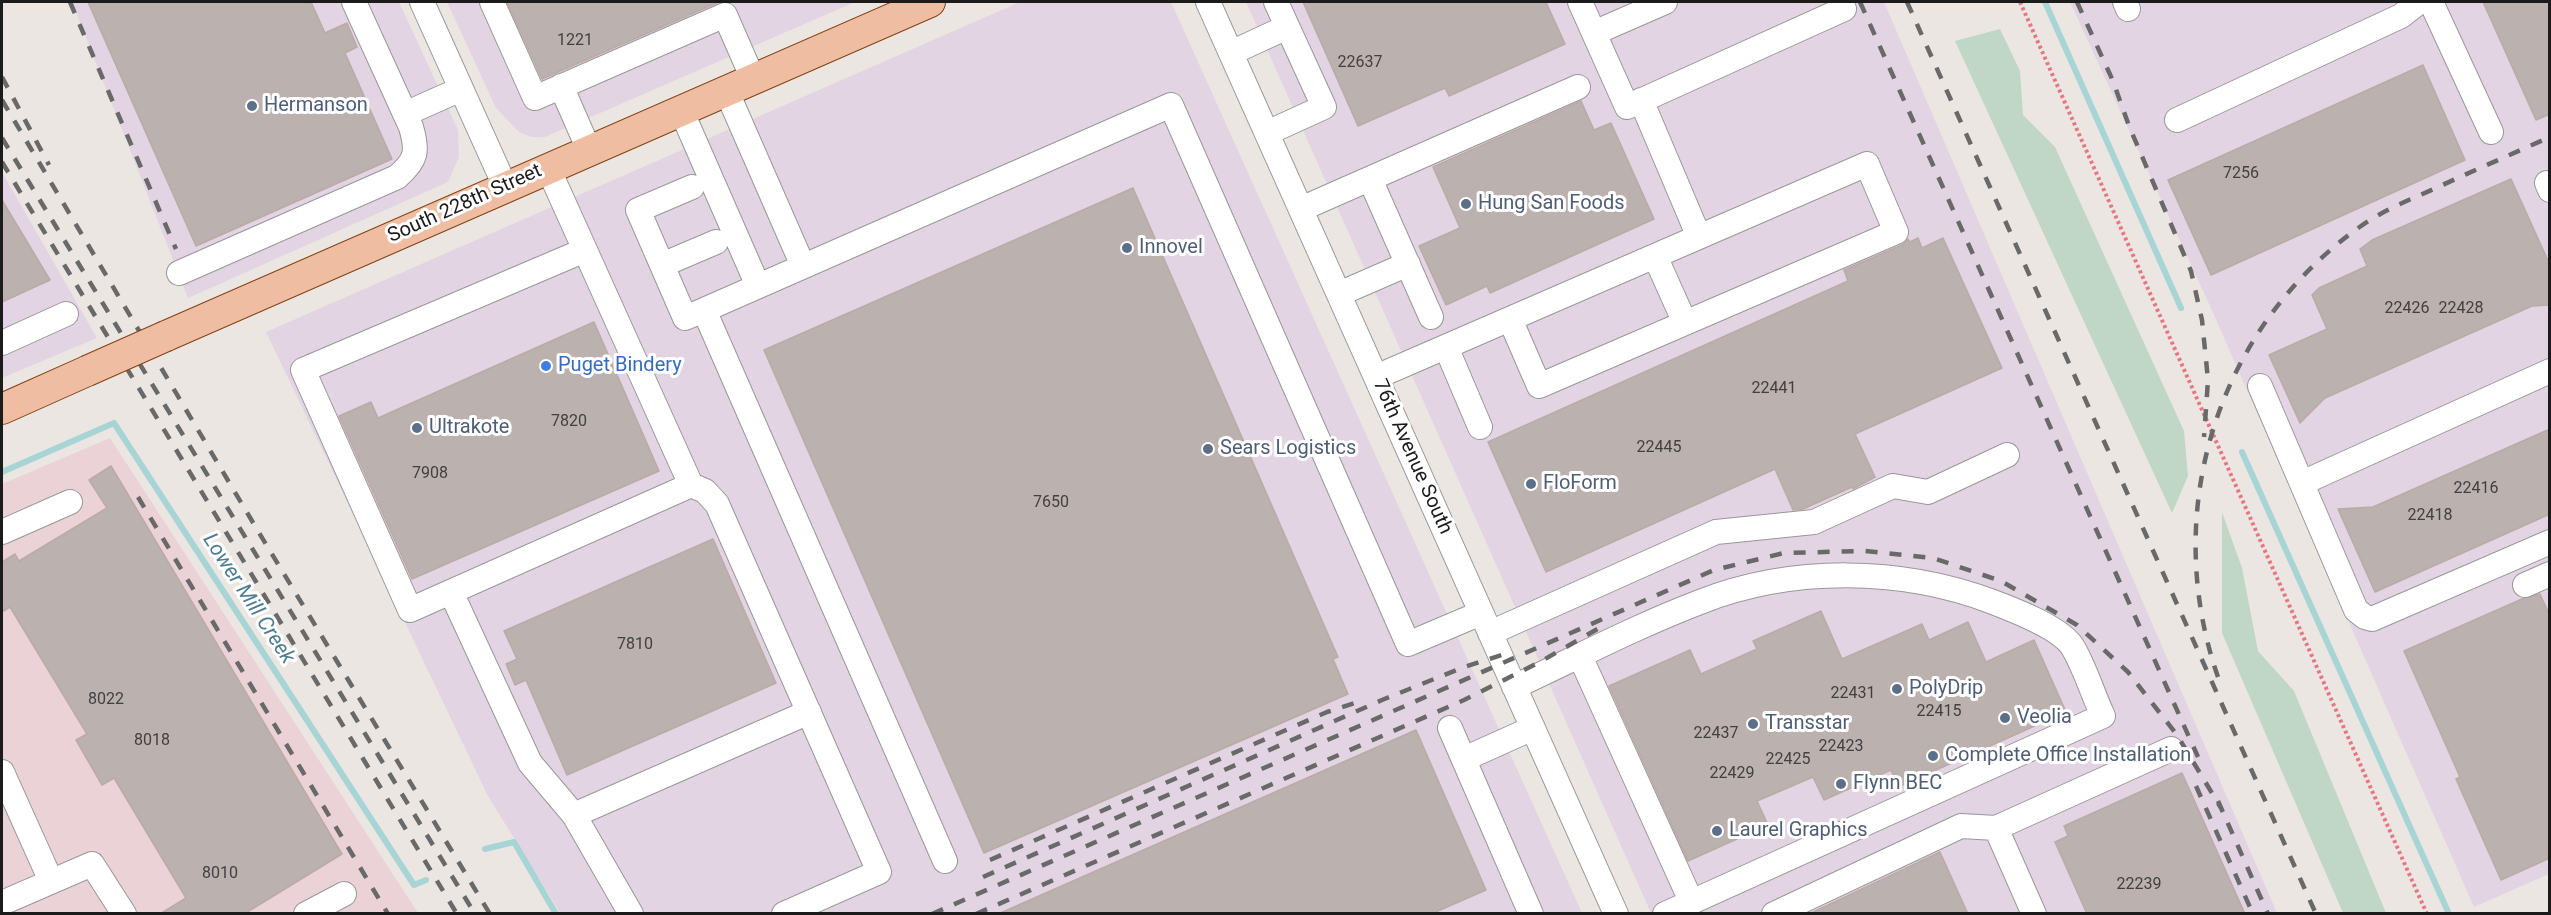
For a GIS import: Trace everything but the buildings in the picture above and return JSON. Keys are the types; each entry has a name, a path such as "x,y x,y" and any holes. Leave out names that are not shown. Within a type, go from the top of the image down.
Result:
{"main road":[{"name":"South 228th Street","path":"2,409 505,186 930,2"}],"street":[{"path":"179,273 397,177 412,164 416,144 405,114 354,2"},
{"path":"422,2 505,186"},
{"path":"492,2 535,98 725,15 753,79"},
{"name":"76th Avenue South","path":"1208,2 1616,914"},
{"path":"1267,133 1324,107 1276,2"},
{"path":"1580,2 1627,107 1844,9 1840,2"},
{"path":"1594,33 1665,2"},
{"path":"2177,120 2401,16 2419,2"},
{"path":"2431,2 2491,132"},
{"path":"1232,53 1287,27"},
{"path":"561,86 589,150"},
{"path":"1301,209 1578,87"},
{"path":"405,114 461,89"},
{"path":"726,90 803,266"},
{"path":"1641,100 1699,237"},
{"path":"692,187 638,210 685,318 1171,105 1408,644 1486,623 1716,532 1814,522 1893,486 1928,492 2007,455"},
{"path":"681,110 758,286"},
{"path":"1376,377 1867,164 1896,232 1539,386 1510,319"},
{"path":"548,168 691,485 705,491 717,504 879,872 784,914"},
{"path":"1370,179 1431,317"},
{"path":"662,266 716,242"},
{"path":"585,250 303,370 410,610 691,485"},
{"path":"1655,256 1685,323"},
{"path":"1339,294 1408,264"},
{"path":"704,310 945,861"},
{"path":"2,342 66,314"},
{"path":"1446,346 1480,427"},
{"path":"2302,483 2550,371"},
{"path":"2260,386 2356,610 2365,617 2372,619 2550,542"},
{"path":"2,532 70,502"},
{"path":"2525,585 2550,574"},
{"path":"1514,687 1701,601 1803,576 1862,576 1917,581 1963,591 2010,609 2052,630 2071,645 2103,716 1665,914"},
{"path":"451,592 530,763 574,815 632,914"},
{"path":"1580,656 1691,902"},
{"path":"574,815 809,712"},
{"path":"1450,728 1531,914"},
{"path":"1464,759 1533,728"},
{"path":"1774,914 1961,826 1996,828 2171,749"},
{"path":"2,772 51,881"},
{"path":"1996,828 2034,914"},
{"path":"2,903 92,864 124,914"},
{"path":"306,914 344,894"}],"path":[{"path":"2020,2 2427,914"}],"shaded area":[{"name":"Hermanson","path":"72,2 399,2 458,130 459,157 448,182 188,298"},
{"path":"447,2 855,2 545,137 531,137 519,132 496,108"},
{"path":"1020,2 1171,2 1582,913 560,913 488,796 266,332"},
{"path":"1246,2 1884,2 2277,913 1651,913"},
{"path":"2070,2 2549,2 2549,874 2474,907 2210,306"},
{"path":"2,172 97,338 2,378"},
{"path":"110,438 418,913 2,913 2,484"}],"green space":[{"path":"2000,29 2020,71 2023,115 2055,147 2184,431 2188,476 2172,513 1955,41"},
{"path":"2222,512 2242,568 2258,651 2294,691 2386,913 2343,913 2222,633"}],"waterway":[{"path":"2045,2 2181,308"},
{"name":"Lower Mill Creek","path":"2,472 114,423 414,885 426,880"},
{"path":"2242,452 2449,914"},
{"name":"Lower Mill Creek","path":"485,849 514,842 556,914"}],"railway":[{"path":"70,2 176,249"},
{"path":"1860,2 2198,757"},
{"path":"1907,2 2316,914"},
{"path":"2077,2 2113,81 2129,126 2191,271 2202,320 2208,380 2204,437"},
{"path":"2,77 49,165"},
{"path":"2,100 258,531 490,914"},
{"path":"2218,677 2202,614 2196,551 2200,488 2214,427 2237,370 2270,316 2311,268 2370,220 2550,137"},
{"path":"2,138 475,914"},
{"path":"2,162 457,914"},
{"path":"138,497 388,914"},
{"path":"932,914 1714,570 1784,553 1865,551 1933,558 2001,581 2077,625 2128,672 2177,735 2221,808"},
{"path":"976,914 1464,700 1538,663 1601,627"},
{"path":"983,877 1382,700 1464,667 1502,655"},
{"path":"990,860 1327,712 1364,700"},
{"path":"2196,786 2253,914"},
{"path":"2218,801 2268,914"}],"place":[{"name":"Hermanson","path":"252,106"},
{"name":"Hung San Foods","path":"1466,204"},
{"name":"Innovel","path":"1127,248"},
{"name":"Puget Bindery","path":"546,366"},
{"name":"Ultrakote","path":"417,428"},
{"name":"Sears Logistics","path":"1208,449"},
{"name":"FloForm","path":"1531,484"},
{"name":"PolyDrip","path":"1897,689"},
{"name":"Veolia","path":"2005,718"},
{"name":"Transstar","path":"1753,724"},
{"name":"Complete Office Installation","path":"1933,756"},
{"name":"Flynn BEC","path":"1841,784"},
{"name":"Laurel Graphics","path":"1717,831"}]}
